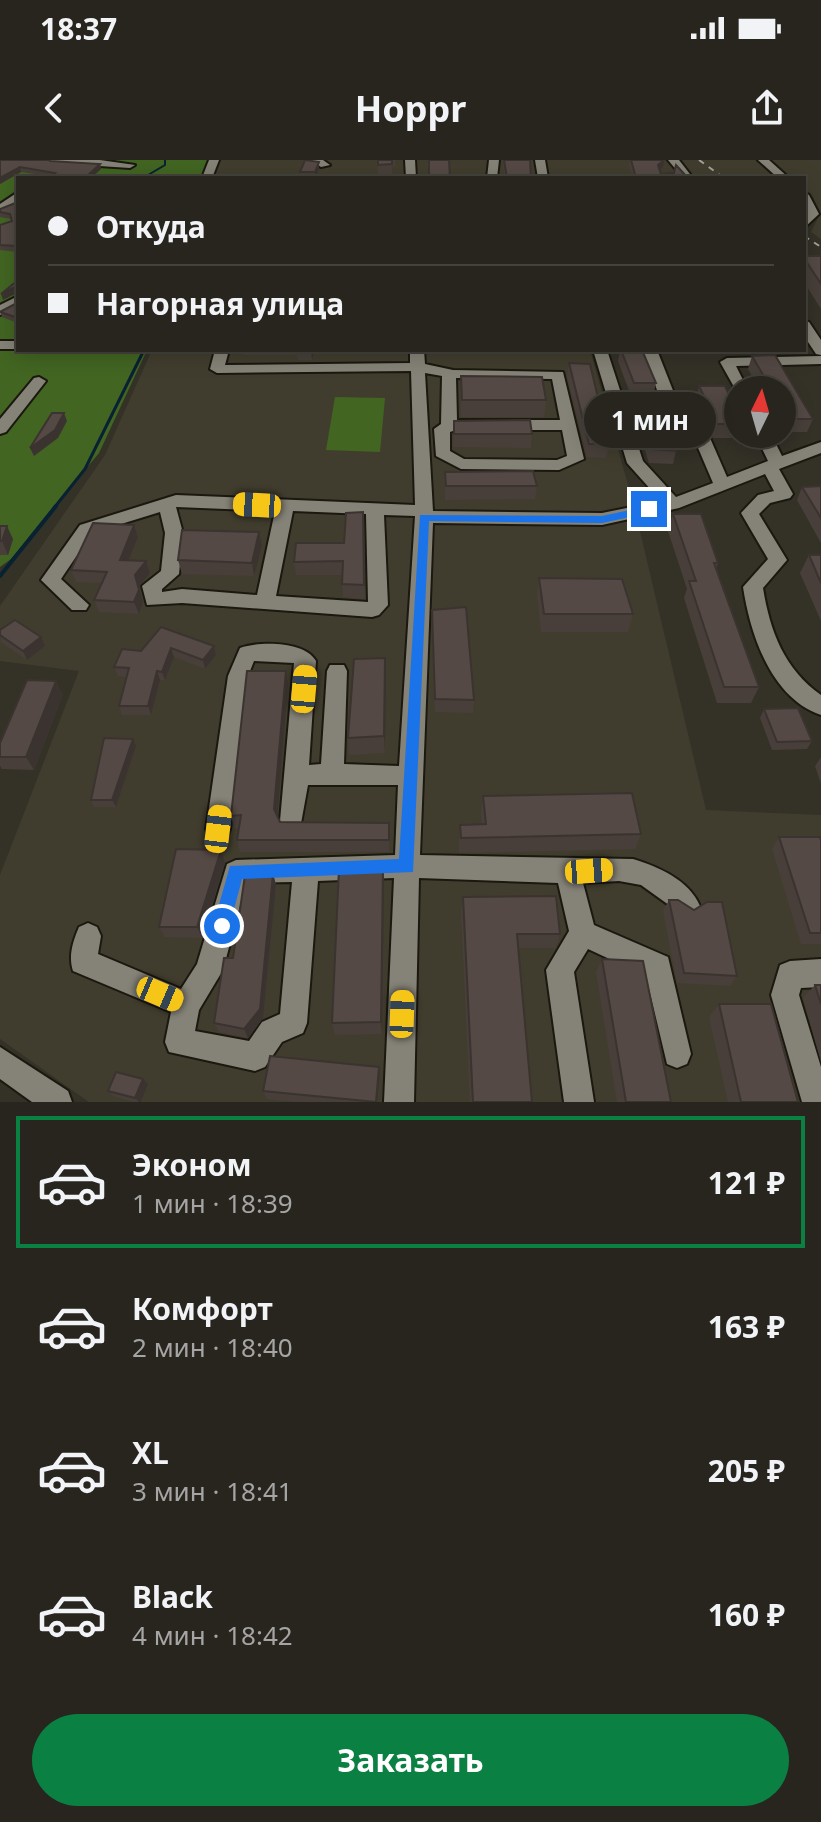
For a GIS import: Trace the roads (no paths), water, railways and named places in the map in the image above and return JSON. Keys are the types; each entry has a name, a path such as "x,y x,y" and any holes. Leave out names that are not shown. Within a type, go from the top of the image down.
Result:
{"street":[{"path":"673,160 687,176"},
{"path":"763,160 782,176"},
{"path":"58,163 130,165 121,176"},
{"path":"806,223 813,214 807,194"},
{"path":"0,209 16,197"},
{"path":"221,352 217,369 418,359 449,373 558,375 576,459 559,465 461,464 442,453 442,429 568,425"},
{"path":"601,352 635,463 673,504"},
{"path":"651,352 666,393"},
{"path":"399,1102 423,514 418,359"},
{"path":"734,376 727,362 821,360"},
{"path":"449,373 449,427"},
{"path":"0,429 39,381"},
{"path":"692,415 722,484"},
{"path":"79,605 50,580 86,529 176,501 375,509 423,514 602,519 673,504 821,447"},
{"path":"768,448 784,494 764,499 750,513 778,560 753,587 757,625 775,663 821,706"},
{"path":"167,504 174,533 170,574 152,586 154,600 182,596 372,610 378,605 375,509"},
{"path":"265,602 285,506"},
{"path":"218,829 238,676 247,653 298,655 306,661 292,821"},
{"path":"332,773 337,671"},
{"path":"297,776 332,773 410,776"},
{"path":"306,870 293,1023 272,1032 255,1057 179,1042 186,1005 209,970 236,872 407,866 568,872 632,868 668,885 687,906"},
{"path":"568,872 583,933 560,970 579,1102"},
{"path":"583,933 658,967 677,1054"},
{"path":"88,936 83,961 186,1005"},
{"path":"817,1102 785,995 790,975 821,973"},
{"path":"0,1061 57,1102"}],"waterway":[{"path":"146,176 165,165 165,160"},
{"path":"54,508 85,469 143,352"},
{"path":"0,576 56,506"}],"railway":[{"path":"699,160 721,176"},
{"path":"806,237 821,247"}]}
